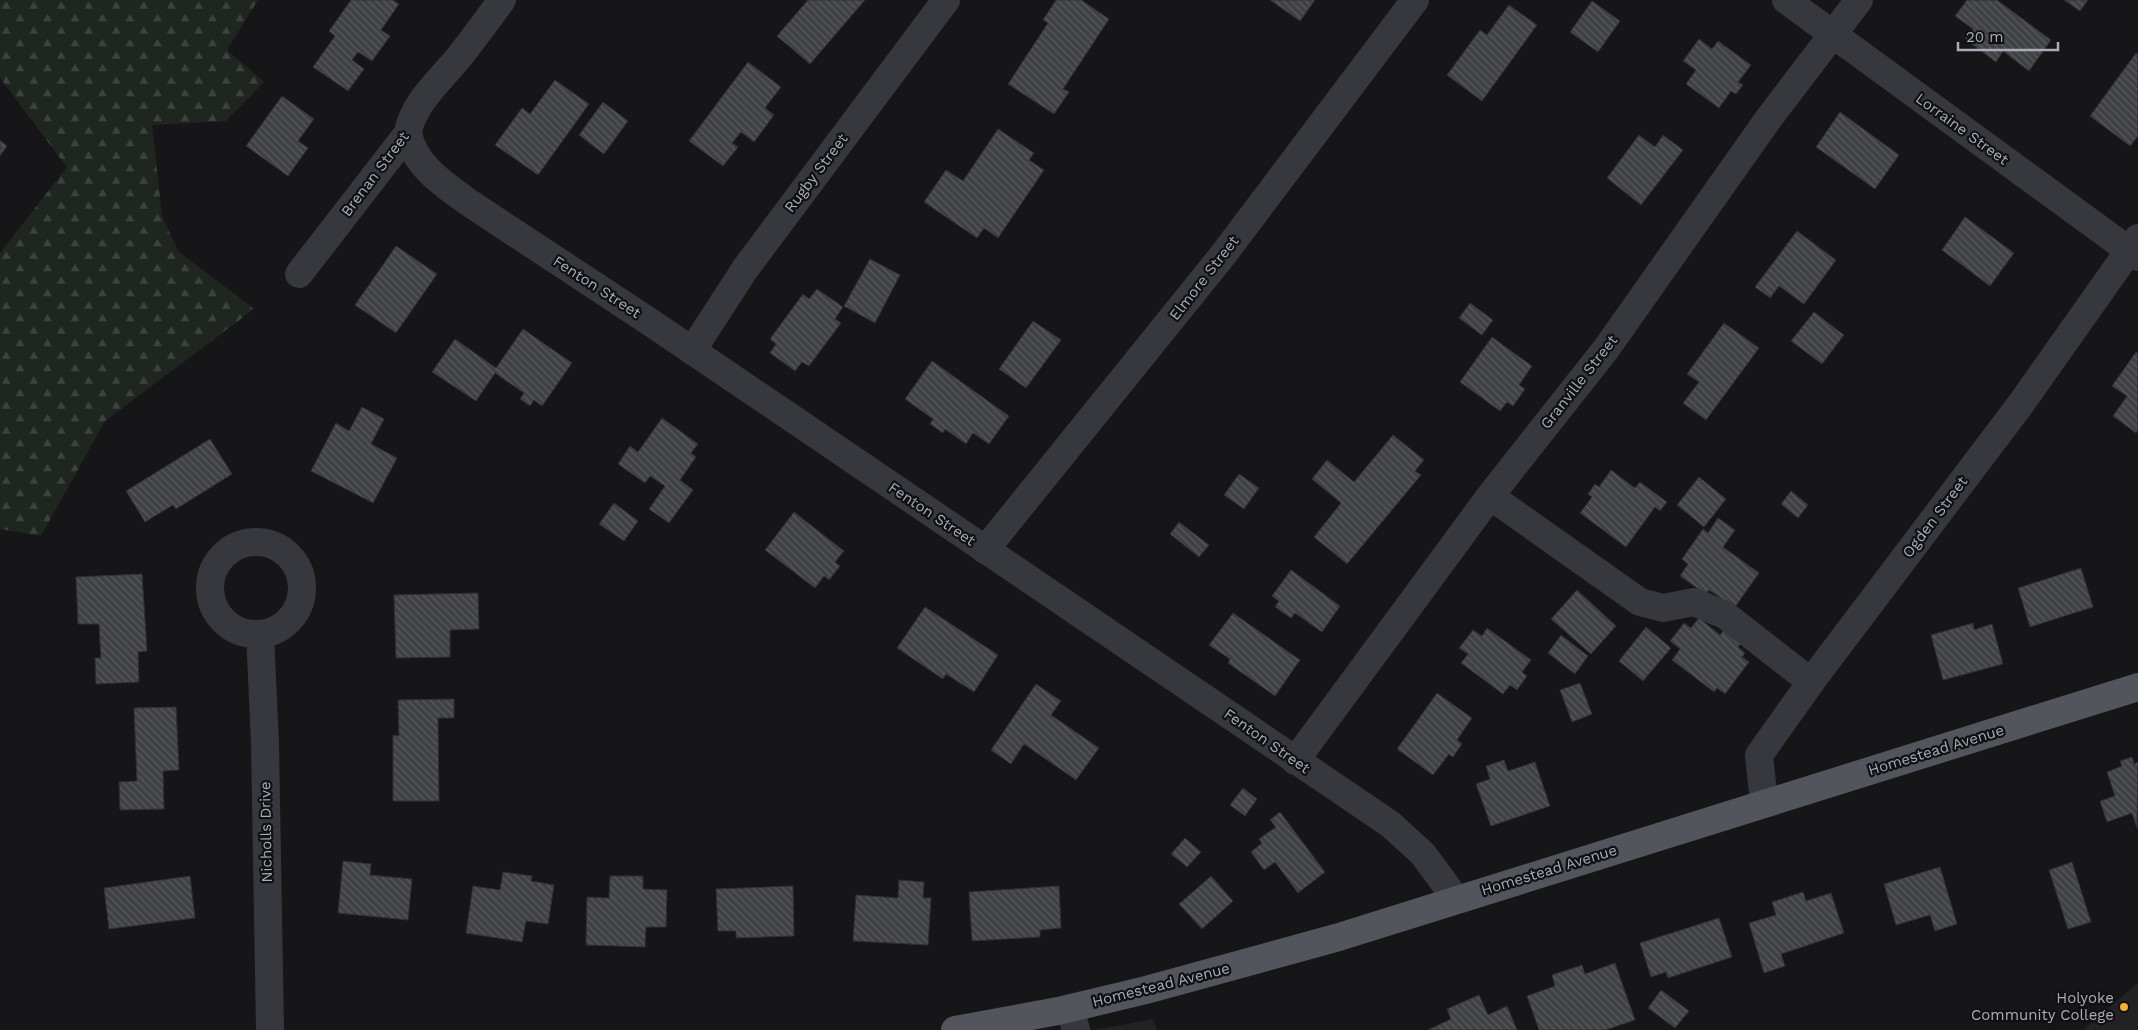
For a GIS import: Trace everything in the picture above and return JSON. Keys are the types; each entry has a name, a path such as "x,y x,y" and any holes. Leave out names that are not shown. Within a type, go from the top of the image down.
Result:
{"main road":[{"name":"Homestead Avenue","path":"955,1030 1073,1019 1233,967 1339,937 2138,687"}],"street":[{"name":"Brenan Street","path":"298,274 408,133 426,95 459,57 502,0"},
{"name":"Rugby Street","path":"692,351 745,268 946,0"},
{"name":"Elmore Street","path":"985,550 1223,255 1415,0"},
{"name":"Lorraine Street","path":"1786,0 2135,248"},
{"name":"Granville Street","path":"1296,761 1490,496 1606,348 1770,118 1859,0"},
{"name":"Fenton Street","path":"408,133 419,160 444,184 511,232 692,351 1390,824 1423,854 1456,899"},
{"name":"Ogden Street","path":"1764,803 1759,755 1811,682 2020,405 2135,248"},
{"path":"1490,496 1640,602 1663,608 1694,602 1725,615 1811,682"},
{"name":"Nicholls Drive","path":"260,634 265,743 270,1030"}],"shaded area":[{"name":"Holyoke Community College","path":"2138,983 2138,1030 2083,1030"},
{"path":"1153,1019 1157,1030 1094,1030"}],"green space":[{"path":"0,0 258,0 227,50 264,82 226,121 152,125 162,216 178,251 254,309 105,421 41,536 0,529 0,253 67,167 0,78"}],"building":[{"path":"351,0 393,0 399,4 381,30 390,36 372,61 358,52 352,60 364,69 348,91 313,67 335,36 329,31"},
{"path":"808,0 865,0 810,64 777,36"},
{"path":"1056,0 1081,0 1109,19 1063,89 1069,92 1054,114 1008,84 1048,23 1043,20"},
{"path":"1270,0 1315,0 1300,21"},
{"path":"1967,0 1997,0 2051,40 2029,71 2003,51 1996,62 1965,39 1973,29 1955,16"},
{"path":"2064,0 2088,0 2080,11"},
{"path":"1592,1 1620,21 1598,52 1570,32"},
{"path":"1509,5 1537,25 1482,101 1447,75 1480,30 1487,35"},
{"path":"1699,39 1712,49 1718,41 1751,65 1738,82 1743,85 1736,94 1731,91 1719,108 1686,84 1696,70 1683,61"},
{"path":"2136,53 2138,54 2138,136 2130,146 2090,116"},
{"path":"748,62 781,87 765,108 774,115 754,142 741,132 732,143 738,147 723,166 689,141"},
{"path":"555,80 589,104 538,175 495,145 522,108 530,114"},
{"path":"282,96 314,119 298,141 308,148 288,176 246,146"},
{"path":"603,102 628,121 604,154 579,135"},
{"path":"1840,112 1899,155 1875,189 1816,147"},
{"path":"998,129 1034,153 1029,160 1044,170 998,238 984,228 977,238 924,202 946,170 963,181"},
{"path":"1639,135 1655,147 1663,135 1683,150 1641,205 1607,178"},
{"path":"0,140 7,146 0,156"},
{"path":"1965,217 2014,253 1990,286 1942,250"},
{"path":"1797,231 1836,260 1804,304 1779,286 1770,298 1755,287"},
{"path":"396,246 437,274 396,333 355,305"},
{"path":"870,259 900,275 875,323 844,306"},
{"path":"817,289 843,307 835,319 841,323 809,366 802,362 795,371 770,353 776,344 770,339 803,294 809,299"},
{"path":"1470,303 1493,320 1482,335 1459,318"},
{"path":"1814,312 1844,335 1822,364 1791,341"},
{"path":"1033,321 1061,340 1026,388 999,369"},
{"path":"1724,323 1759,348 1706,420 1683,403 1699,382 1687,374"},
{"path":"523,329 572,363 542,406 534,400 530,406 520,399 524,393 495,373 476,401 432,372 455,339 496,368"},
{"path":"1492,337 1532,366 1519,385 1525,389 1513,406 1507,402 1500,411 1460,382"},
{"path":"2136,352 2138,353 2138,431 2136,433 2113,416 2127,396 2112,386"},
{"path":"932,361 1009,416 989,444 973,433 966,444 945,429 943,433 930,424 933,419 905,399"},
{"path":"362,407 384,419 371,444 397,458 373,503 311,471 336,423 349,431"},
{"path":"662,418 698,444 691,453 696,457 680,480 693,490 669,523 649,509 665,486 650,476 645,483 618,464 630,446 638,452"},
{"path":"1393,435 1424,460 1415,471 1421,475 1347,564 1314,537 1341,503 1312,479 1327,460 1354,482"},
{"path":"210,439 232,474 176,509 173,505 145,522 126,491"},
{"path":"1611,470 1635,488 1640,482 1667,502 1660,511 1655,507 1626,547 1580,513 1592,497 1588,494 1595,484 1599,487"},
{"path":"1239,474 1259,488 1244,509 1224,495"},
{"path":"1699,477 1726,499 1704,527 1677,505"},
{"path":"1791,491 1808,505 1798,518 1781,504"},
{"path":"614,503 638,521 624,541 599,524"},
{"path":"794,512 844,551 835,562 840,566 829,580 824,576 815,588 765,550"},
{"path":"1718,518 1735,530 1723,547 1759,573 1735,607 1709,590 1706,594 1680,576 1688,564 1682,559 1703,529 1708,533"},
{"path":"1179,522 1209,545 1199,557 1170,534"},
{"path":"2081,568 2093,607 2030,627 2018,588"},
{"path":"1291,570 1340,606 1322,632 1295,613 1291,618 1275,607 1279,601 1272,596"},
{"path":"142,574 147,651 138,652 139,682 96,684 95,658 101,658 99,624 78,624 76,577"},
{"path":"1577,590 1616,626 1591,654 1551,619"},
{"path":"478,593 479,629 450,630 450,657 396,658 394,595"},
{"path":"925,607 998,655 974,692 946,674 943,679 897,648"},
{"path":"1233,613 1300,660 1275,696 1228,663 1230,659 1209,645"},
{"path":"1699,618 1720,635 1724,630 1741,643 1738,647 1745,653 1742,657 1749,662 1725,694 1717,688 1714,692 1672,660 1680,649 1670,641 1684,623 1691,628"},
{"path":"1973,623 1974,630 1992,624 2003,664 1943,680 1931,635"},
{"path":"1646,627 1671,648 1643,681 1619,661"},
{"path":"1487,628 1531,660 1522,672 1527,676 1517,690 1510,685 1503,694 1461,663 1468,654 1459,648 1473,630 1482,636"},
{"path":"1561,635 1588,656 1575,674 1548,653"},
{"path":"1580,683 1592,714 1572,722 1560,690"},
{"path":"1036,684 1061,701 1051,715 1099,748 1076,780 1024,744 1011,764 991,750"},
{"path":"1437,693 1472,718 1457,740 1462,744 1453,757 1449,754 1433,775 1397,749"},
{"path":"454,699 454,718 438,718 439,801 393,801 393,735 399,736 398,700"},
{"path":"176,707 179,770 163,771 164,809 120,810 119,782 137,781 134,708"},
{"path":"2132,757 2134,764 2138,762 2137,828 2132,813 2107,822 2100,801 2115,796 2107,772 2122,766 2120,761"},
{"path":"1504,760 1508,771 1535,762 1550,806 1491,826 1476,784 1490,779 1486,766"},
{"path":"1243,788 1257,799 1245,816 1230,805"},
{"path":"1280,812 1325,872 1298,893 1275,862 1264,870 1251,852 1262,843 1259,839 1276,827 1270,820"},
{"path":"1185,838 1201,852 1187,867 1171,854"},
{"path":"343,861 371,864 370,875 412,879 408,920 338,913"},
{"path":"2072,862 2091,922 2068,929 2049,870"},
{"path":"1940,867 1957,924 1935,931 1930,915 1896,925 1884,884"},
{"path":"503,872 532,876 531,881 554,885 548,924 526,921 522,942 466,933 473,886 500,890"},
{"path":"190,876 195,918 109,929 104,888"},
{"path":"610,876 643,876 643,889 667,890 666,927 646,927 645,947 586,945 587,897 609,898"},
{"path":"1211,876 1233,901 1202,929 1179,904"},
{"path":"899,880 924,882 923,898 931,898 928,945 853,941 856,895 898,898"},
{"path":"793,886 794,936 736,938 736,931 718,931 716,889"},
{"path":"1059,886 1061,928 1040,930 1040,937 972,941 969,892"},
{"path":"1803,892 1806,901 1831,893 1844,933 1781,954 1785,966 1764,973 1749,923 1776,915 1772,902"},
{"path":"1719,918 1732,957 1668,978 1666,972 1651,977 1640,943"},
{"path":"1615,963 1635,1020 1605,1030 1539,1030 1527,996 1555,986 1552,975 1582,965 1585,974"},
{"path":"1661,990 1689,1011 1675,1028 1648,1008"},
{"path":"1479,995 1488,1015 1507,1006 1517,1030 1428,1030 1451,1019 1447,1009"}],"place":[{"name":"Holyoke Community College","path":"2124,1007"}]}
